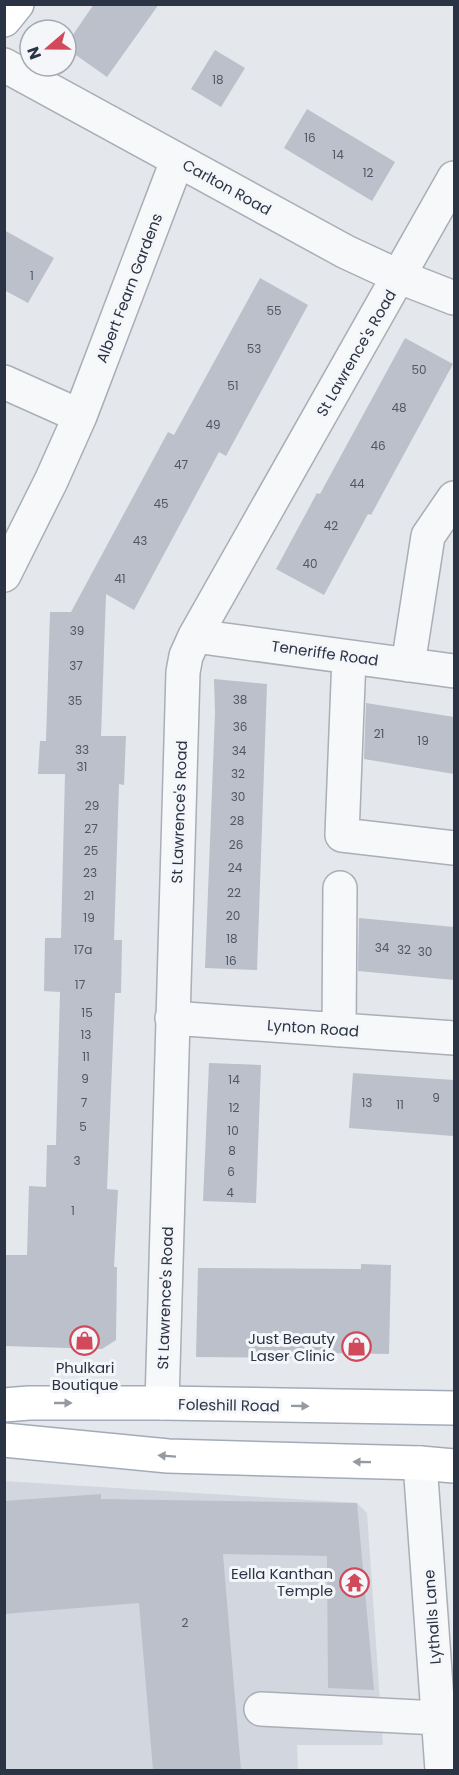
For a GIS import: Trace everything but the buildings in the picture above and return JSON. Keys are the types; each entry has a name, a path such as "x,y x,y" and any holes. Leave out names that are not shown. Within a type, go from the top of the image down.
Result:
{"main road":[{"path":"4,20 17,4"},
{"name":"Foleshill Road","path":"4,1405 162,1403 454,1408"},
{"path":"4,1440 168,1456 420,1463 454,1466"}],"street":[{"name":"Carlton Road","path":"4,65 346,252 400,277 454,298"},
{"name":"Albert Fearn Gardens","path":"4,575 51,481 80,416 177,161"},
{"name":"St Lawrence's Road","path":"162,1403 183,672 186,656 195,636 454,178"},
{"path":"4,382 80,416"},
{"path":"408,665 428,536 454,498"},
{"name":"Teneriffe Road","path":"195,636 454,671"},
{"path":"349,657 342,835 454,848"},
{"path":"339,1030 340,888"},
{"name":"Lynton Road","path":"172,1018 454,1038"},
{"name":"Lythalls Lane","path":"420,1463 442,1770"},
{"path":"261,1709 438,1718"}],"shaded area":[{"path":"4,1481 357,1503 367,1513 383,1745 297,1745 298,1770 5,1770"}],"place":[{"name":"Phulkari Boutique","path":"85,1340"},
{"name":"Just Beauty Laser Clinic","path":"356,1347"},
{"name":"Eella Kanthan Temple","path":"354,1582"}]}
